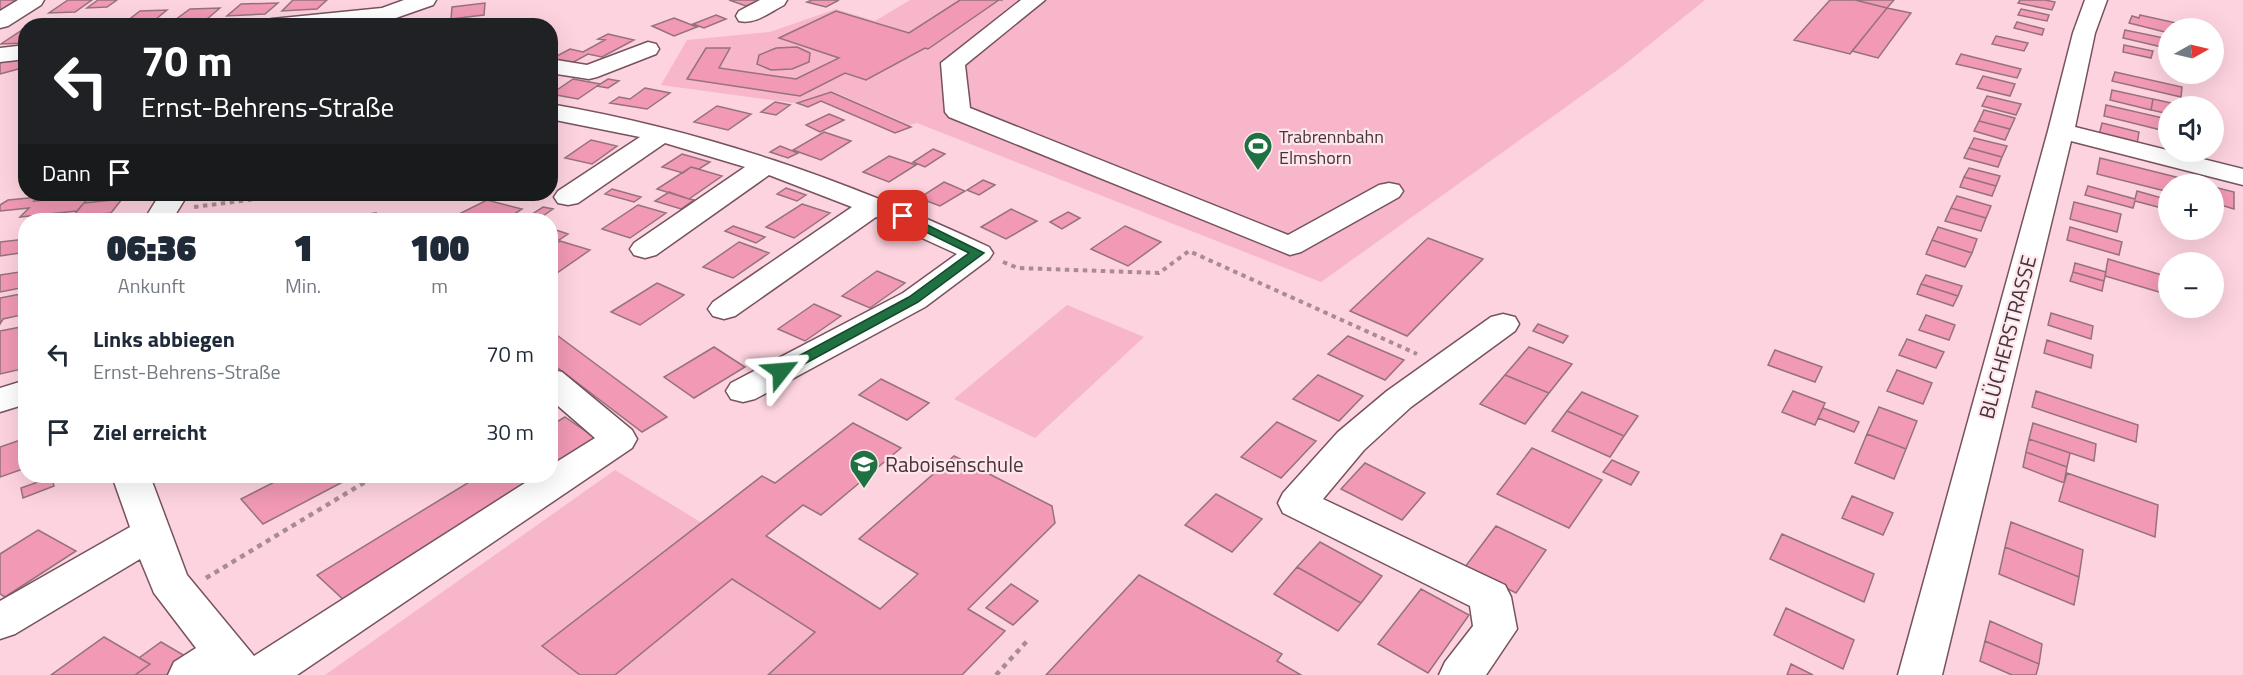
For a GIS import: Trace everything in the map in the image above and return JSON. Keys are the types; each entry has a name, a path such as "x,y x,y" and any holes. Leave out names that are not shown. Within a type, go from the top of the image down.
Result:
{"street":[{"path":"0,21 33,0"},
{"path":"381,18 425,0"},
{"path":"747,16 777,0"},
{"path":"1034,0 953,63 958,112 1290,246 1389,190"},
{"name":"BLÜCHERSTRASSE","path":"1920,675 2061,131 2084,33 2096,0"},
{"path":"558,67 590,72 648,49"},
{"path":"0,55 18,53"},
{"path":"558,112 597,118 661,134 765,165 903,216 978,253 914,300 744,391"},
{"path":"2061,131 2243,177"},
{"path":"568,197 661,134"},
{"path":"645,249 765,165"},
{"path":"724,309 874,206"},
{"path":"1461,675 1495,629 1490,597 1297,503 1351,441 1399,399 1503,324"},
{"path":"558,388 619,439 558,479"},
{"path":"0,400 18,394"},
{"path":"134,483 169,582 179,595 219,667"},
{"path":"262,675 552,483"},
{"path":"0,622 152,533"}],"path":[{"path":"165,209 234,201"},
{"path":"978,253 1018,268 1159,273 1189,251 1442,366"},
{"path":"179,595 363,483"},
{"path":"996,675 1028,640"}],"shaded area":[{"name":"Trabrennbahn Elmshorn","path":"910,0 1705,0 1619,69 1321,282 917,123 910,125 832,91 794,103 661,85 687,40 770,32 836,9 875,21"},
{"path":"1067,305 1144,337 1035,438 954,399"},
{"path":"615,470 702,523 542,646 580,675 325,675"},
{"path":"732,579 815,632 768,675 615,675"}],"building":[{"path":"0,0 25,0 0,16"},
{"path":"68,0 92,0 75,12 49,13"},
{"path":"98,0 117,0 107,7 87,8"},
{"path":"293,0 327,0 317,9 282,11"},
{"path":"729,0 761,0 746,6"},
{"path":"839,0 826,7 807,2"},
{"path":"960,0 999,0 928,49 925,48 866,80 845,73 800,96 687,79 706,48 730,48 719,68 796,79 839,58 779,38 836,11 909,33"},
{"path":"1830,0 1855,0 1887,8 1850,54 1794,40"},
{"path":"1855,0 1894,0 1887,8"},
{"path":"2020,0 2055,2 2052,10 2018,3"},
{"path":"278,3 265,14 227,16 241,4"},
{"path":"485,3 484,15 459,18 451,18 452,7"},
{"path":"220,8 208,18 178,18 190,9"},
{"path":"1887,8 1911,13 1878,58 1852,51"},
{"path":"2021,9 2049,15 2047,21 2018,15"},
{"path":"167,10 157,18 131,18 140,11"},
{"path":"716,15 726,19 704,28 693,24"},
{"path":"2140,15 2158,19 2158,30 2129,23 2132,16 2139,18"},
{"path":"674,18 697,27 674,36 652,26"},
{"path":"2017,22 2044,29 2042,35 2014,28"},
{"path":"2125,30 2158,37 2158,46 2123,38"},
{"path":"18,33 18,43 1,44"},
{"path":"608,34 634,40 602,57 588,54 570,64 558,61 558,55 570,49 583,52 605,40 598,39"},
{"path":"1996,36 2028,43 2024,51 1992,44"},
{"path":"2124,45 2153,51 2151,58 2123,52"},
{"path":"797,47 810,53 809,62 792,69 771,70 757,64 759,55 776,48"},
{"path":"1961,54 2021,69 2017,78 1956,64"},
{"path":"18,59 18,69 0,74 0,61"},
{"path":"2115,72 2158,82 2158,84 2182,87 2181,96 2177,96 2112,81"},
{"path":"1983,76 2015,84 2010,96 1977,88"},
{"path":"573,79 600,84 578,99 558,95 558,89"},
{"path":"608,79 619,81 608,88 597,86"},
{"path":"645,88 670,93 647,109 610,103 619,97 630,99"},
{"path":"2112,90 2153,99 2151,110 2110,100"},
{"path":"831,92 911,127 895,133 821,101 808,107 797,103"},
{"path":"1987,96 2021,104 2016,115 1982,106"},
{"path":"2153,99 2158,100 2158,112 2151,110"},
{"path":"775,102 790,105 776,115 761,112"},
{"path":"2106,105 2158,117 2158,129 2104,116"},
{"path":"717,106 751,114 728,130 694,122"},
{"path":"1984,110 2015,118 2010,129 1979,121"},
{"path":"829,114 844,120 820,132 806,125"},
{"path":"1979,121 2010,129 2005,140 1974,131"},
{"path":"2102,123 2139,132 2137,144 2099,135"},
{"path":"824,132 851,141 821,160 793,150"},
{"path":"1974,138 2007,146 2002,157 1969,148"},
{"path":"591,140 617,146 592,164 565,158"},
{"path":"780,146 798,153 788,158 770,152"},
{"path":"1969,148 2002,157 1998,167 1964,158"},
{"path":"933,149 945,154 925,167 913,162"},
{"path":"682,154 710,162 699,169 691,167 683,173 662,167"},
{"path":"889,156 916,165 889,182 863,172"},
{"path":"2100,158 2164,174 2158,174 2158,189 2097,174"},
{"path":"691,167 722,176 689,199 657,189"},
{"path":"1969,168 2000,176 1996,186 1964,177"},
{"path":"1964,177 1996,186 1992,196 1960,187"},
{"path":"983,180 995,185 979,195 967,190"},
{"path":"944,182 965,191 940,206 919,198"},
{"path":"2088,186 2135,199 2137,191 2158,197 2158,207 2135,201 2133,208 2085,195"},
{"path":"786,188 806,195 797,201 777,194"},
{"path":"612,189 641,197 634,202 605,194"},
{"path":"2224,190 2234,192 2234,209 2224,206"},
{"path":"669,192 694,200 681,209 655,201"},
{"path":"1957,196 1991,206 1986,218 1951,208"},
{"path":"8,200 86,201 77,211 24,213 29,208 0,211 0,205"},
{"path":"120,201 111,213 75,213 84,203"},
{"path":"485,201 522,209 516,213 461,213"},
{"path":"2074,202 2121,214 2117,232 2070,219"},
{"path":"802,204 830,213 794,238 766,227"},
{"path":"638,205 666,213 630,238 602,229"},
{"path":"543,207 553,209 547,213 534,213"},
{"path":"1951,208 1986,218 1981,231 1945,221"},
{"path":"1011,209 1037,221 1006,239 981,227"},
{"path":"1068,212 1080,218 1062,229 1050,222"},
{"path":"733,226 765,237 756,243 725,231"},
{"path":"1125,226 1161,242 1128,266 1091,249"},
{"path":"1938,227 1977,239 1972,253 1932,240"},
{"path":"2070,227 2122,242 2119,255 2067,240"},
{"path":"558,231 568,234 559,240"},
{"path":"1428,238 1483,259 1407,336 1350,311"},
{"path":"18,240 18,253 0,256 0,242"},
{"path":"1932,240 1972,253 1965,267 1926,254"},
{"path":"560,241 590,250 558,272 558,242"},
{"path":"739,242 769,253 733,278 703,267"},
{"path":"2108,259 2158,274 2158,292 2105,276"},
{"path":"2075,263 2106,272 2104,281 2073,272"},
{"path":"877,271 905,283 870,308 842,296"},
{"path":"18,272 18,289 0,292 0,275"},
{"path":"2073,272 2104,281 2102,291 2070,281"},
{"path":"1926,275 1962,286 1958,296 1921,284"},
{"path":"657,283 684,295 640,325 611,312"},
{"path":"1921,284 1958,296 1953,306 1917,294"},
{"path":"18,295 18,316 3,319 0,324 0,298"},
{"path":"814,304 841,316 805,341 778,329"},
{"path":"2051,313 2093,326 2091,339 2048,325"},
{"path":"1926,315 1955,325 1949,340 1919,330"},
{"path":"1538,324 1568,336 1563,343 1533,331"},
{"path":"18,328 18,370 0,374 0,331"},
{"path":"558,336 667,417 642,432 558,368"},
{"path":"1348,336 1404,360 1385,380 1328,354"},
{"path":"1907,339 1944,352 1936,368 1899,355"},
{"path":"2047,340 2093,355 2091,368 2044,353"},
{"path":"714,347 745,367 694,398 664,377"},
{"path":"1529,347 1572,364 1549,393 1505,375"},
{"path":"1775,350 1822,367 1815,382 1768,365"},
{"path":"1897,370 1932,383 1923,404 1887,391"},
{"path":"1318,375 1363,396 1339,421 1293,399"},
{"path":"1505,375 1549,393 1525,424 1480,404"},
{"path":"881,379 929,403 907,420 859,395"},
{"path":"1793,391 1825,403 1815,425 1782,412"},
{"path":"2036,391 2138,425 2136,442 2032,407"},
{"path":"1582,392 1638,416 1624,436 1567,411"},
{"path":"1879,407 1917,421 1906,449 1867,434"},
{"path":"1823,408 1859,422 1854,432 1818,418"},
{"path":"1567,411 1624,436 1610,457 1552,431"},
{"path":"565,417 597,439 558,464 558,421"},
{"path":"1277,422 1316,441 1281,478 1241,457"},
{"path":"853,423 901,448 821,515 803,505 766,536 880,609 918,574 859,539 954,456 1052,506 1055,523 968,609 1005,631 962,675 768,675 815,632 732,579 615,675 580,675 542,646 762,476 775,483"},
{"path":"2033,423 2096,444 2094,461 2029,439"},
{"path":"1867,434 1906,449 1894,479 1855,463"},
{"path":"2029,439 2070,453 2067,467 2026,452"},
{"path":"18,441 18,471 0,477 0,447"},
{"path":"1532,448 1602,480 1569,528 1497,494"},
{"path":"2026,452 2067,467 2064,483 2023,467"},
{"path":"1612,460 1639,472 1631,485 1603,472"},
{"path":"1365,463 1425,493 1402,520 1341,489"},
{"path":"2067,473 2158,505 2155,537 2059,501"},
{"path":"35,483 53,483 54,486 23,498 21,488"},
{"path":"272,483 341,483 263,524 241,499"},
{"path":"468,483 529,483 346,602 317,575"},
{"path":"1216,494 1262,519 1232,552 1185,525"},
{"path":"1852,496 1893,513 1883,535 1842,518"},
{"path":"2011,522 2083,550 2079,577 2005,547"},
{"path":"1496,526 1546,550 1516,593 1465,567"},
{"path":"38,530 76,551 5,597 0,594 0,554"},
{"path":"1782,534 1874,574 1864,602 1770,559"},
{"path":"1320,542 1382,576 1361,603 1297,567"},
{"path":"2005,547 2079,577 2074,605 1999,574"},
{"path":"1297,567 1361,603 1338,631 1274,594"},
{"path":"1139,575 1282,654 1277,661 1301,675 1046,675"},
{"path":"1011,584 1038,601 1013,625 986,608"},
{"path":"1421,589 1469,615 1428,673 1378,644"},
{"path":"1786,608 1854,640 1843,669 1774,635"},
{"path":"1990,621 2042,644 2039,664 1985,641"},
{"path":"104,637 150,664 135,675 51,675"},
{"path":"1985,641 2039,664 2036,675 2012,675 1980,661"},
{"path":"161,642 192,660 171,675 135,675 150,664 139,658"},
{"path":"1791,664 1813,675 1787,675"}],"place":[{"name":"Trabrennbahn Elmshorn","path":"1258,172"},
{"name":"Raboisenschule","path":"864,490"}],"route":[{"path":"781,371 914,300 978,253 903,216"}]}
